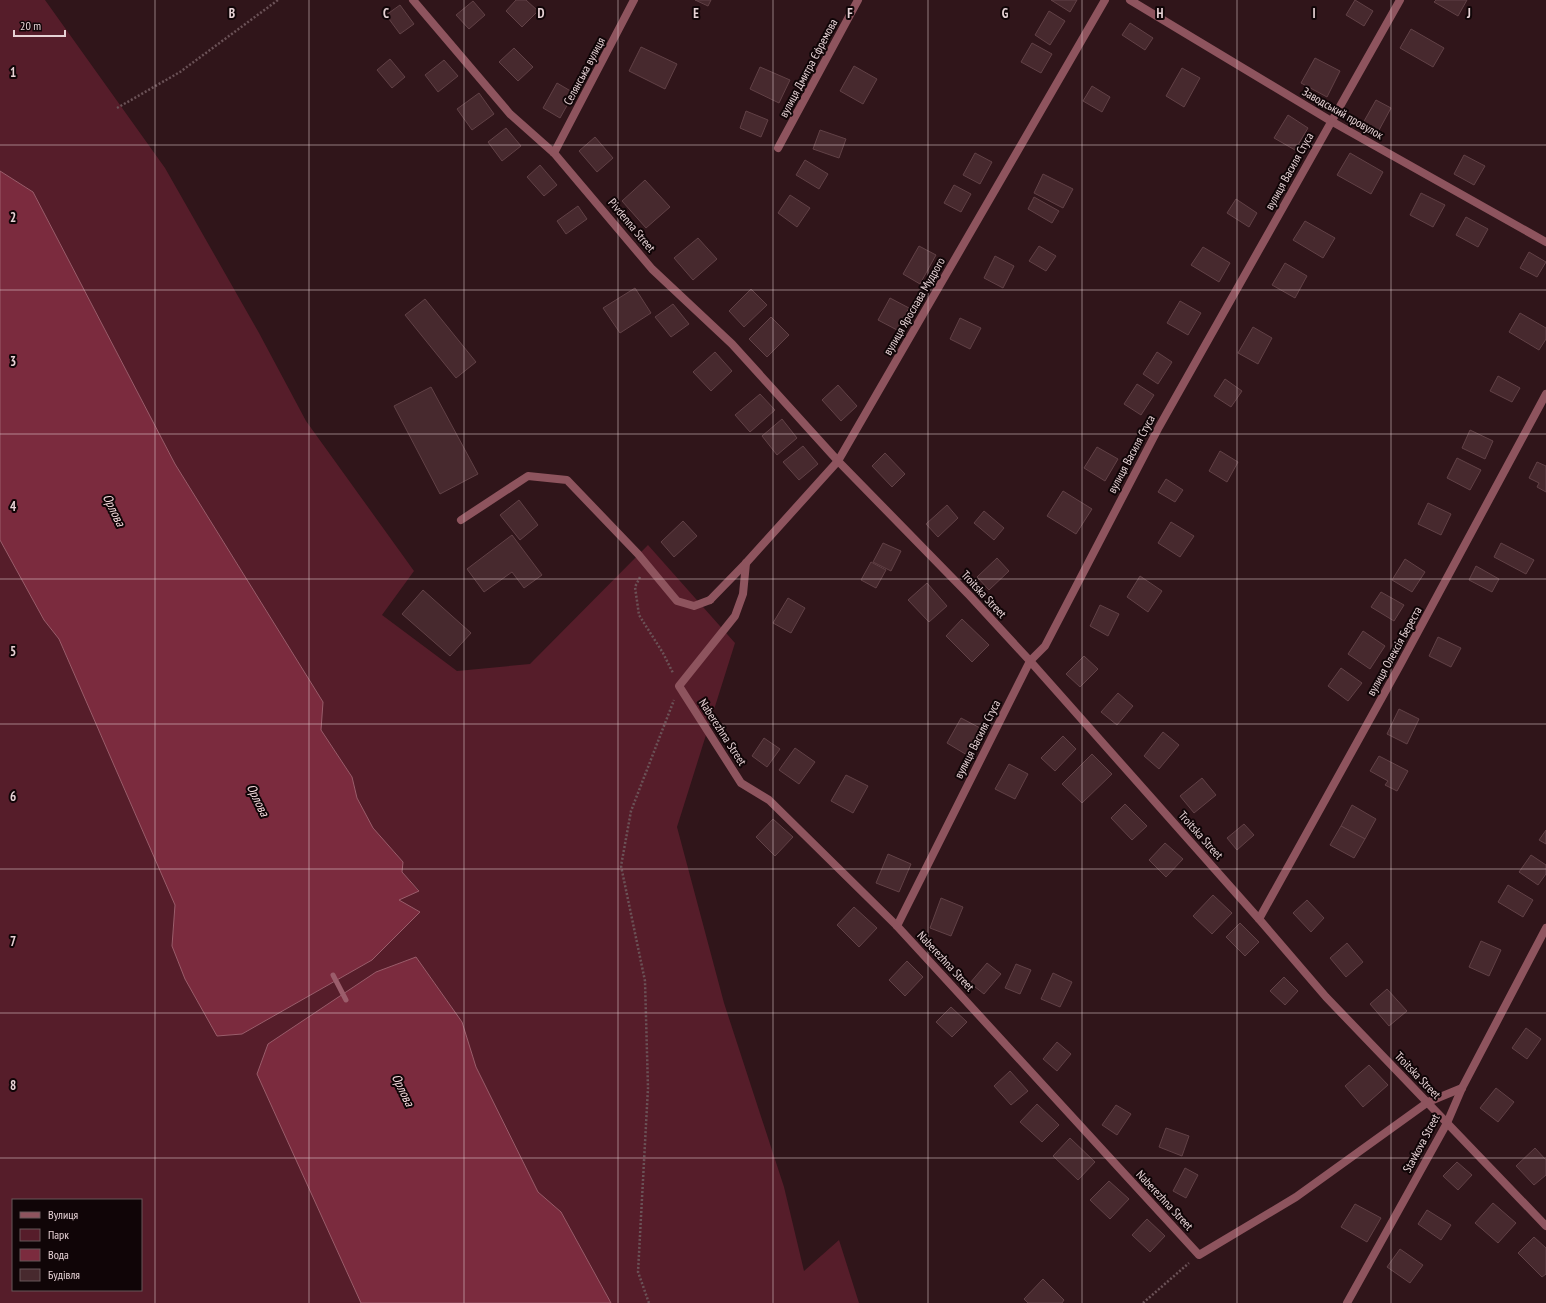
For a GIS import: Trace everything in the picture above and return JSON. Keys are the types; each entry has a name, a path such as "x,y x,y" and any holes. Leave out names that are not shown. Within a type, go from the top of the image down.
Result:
{"street":[{"name":"Pivdenna Street","path":"413,0 510,114 554,153 652,269 732,344 838,461"},
{"name":"Селянська вулиця","path":"554,153 634,0"},
{"name":"вулиця Дмитра Єфремова","path":"778,148 858,0"},
{"name":"вулиця Ярослава Мудрого","path":"646,563 677,600 694,606 710,600 746,563 838,461 1105,0"},
{"name":"Заводський провулок","path":"1130,0 1331,121 1546,242"},
{"name":"вулиця Василя Стуса","path":"897,926 1030,661 1045,646 1159,427 1400,0"},
{"name":"вулиця Олексія Береста","path":"1259,919 1400,665 1546,394"},
{"name":"Troitska Street","path":"838,461 970,596 1030,661 1259,919 1326,997 1546,1226"},
{"path":"461,520 528,476 567,480 646,563"},
{"path":"679,686 734,616 743,594 746,563"},
{"name":"Naberezhna Street","path":"679,686 741,783 769,800 897,926 1199,1254"},
{"name":"Stavkova Street","path":"1347,1303 1446,1123 1462,1088 1546,928"},
{"path":"1199,1254 1296,1197 1428,1102 1462,1088"}],"path":[{"path":"117,108 180,72 278,0"},
{"path":"646,563 635,587 639,615 663,653 679,686 631,811 621,866 645,981 648,1088 638,1272 649,1303"},
{"path":"1143,1303 1199,1254"}],"green space":[{"path":"0,0 45,0 165,168 259,333 306,421 414,571 382,615 457,671 530,664 648,545 735,643 677,827 724,1003 784,1187 804,1271 839,1240 859,1303 611,1303 561,1212 538,1192 476,1067 462,1022 416,957 376,972 268,1044 257,1074 361,1303 0,1303 0,540 44,620 59,639 175,905 172,946 185,979 217,1036 242,1034 372,960 420,912 398,900 419,890 402,872 403,862 373,829 357,798 352,777 321,730 323,702 175,464 33,192 0,171"}],"water":[{"path":"0,171 33,192 175,464 323,702 321,730 352,777 357,798 373,828 403,862 402,872 419,891 399,900 420,912 372,960 242,1034 217,1036 185,979 172,946 175,905 59,639 44,620 0,540"},
{"path":"416,957 462,1022 476,1067 538,1192 561,1212 611,1303 361,1303 257,1074 268,1044 376,972"}],"building":[{"path":"516,0 526,0 538,11 522,27 506,11"},
{"path":"695,0 711,0 708,6"},
{"path":"1051,0 1077,0 1070,12"},
{"path":"1355,0 1373,11 1364,26 1346,15"},
{"path":"1436,0 1467,0 1458,16 1434,2"},
{"path":"473,1 485,15 469,29 456,15"},
{"path":"400,5 414,24 400,34 386,15"},
{"path":"1049,11 1065,21 1050,45 1035,35"},
{"path":"1130,23 1153,38 1145,50 1122,35"},
{"path":"1411,29 1444,48 1433,67 1400,48"},
{"path":"1032,43 1052,54 1041,73 1021,62"},
{"path":"641,47 677,64 665,89 629,71"},
{"path":"514,48 533,67 518,81 499,62"},
{"path":"1315,58 1340,71 1327,97 1301,83"},
{"path":"390,59 405,77 392,88 377,70"},
{"path":"444,60 458,76 438,92 425,75"},
{"path":"854,66 877,79 863,104 840,91"},
{"path":"760,67 790,80 779,103 750,89"},
{"path":"1182,68 1200,78 1184,107 1166,96"},
{"path":"557,83 574,93 560,118 543,108"},
{"path":"1092,86 1110,97 1102,112 1083,101"},
{"path":"479,93 494,114 472,130 457,109"},
{"path":"1376,100 1391,108 1378,132 1363,123"},
{"path":"746,111 768,120 761,137 740,128"},
{"path":"1288,115 1308,128 1295,150 1274,138"},
{"path":"506,128 521,146 502,161 488,142"},
{"path":"820,130 846,139 839,158 813,149"},
{"path":"595,137 613,158 597,172 579,151"},
{"path":"975,153 992,162 980,184 963,175"},
{"path":"1350,153 1383,172 1371,194 1337,175"},
{"path":"1464,155 1485,166 1474,185 1454,174"},
{"path":"805,160 828,174 819,189 796,175"},
{"path":"540,165 557,185 544,196 527,177"},
{"path":"1043,174 1073,189 1063,208 1034,193"},
{"path":"645,180 670,207 646,228 622,201"},
{"path":"954,185 971,194 961,212 944,203"},
{"path":"1421,193 1445,205 1433,227 1410,215"},
{"path":"790,195 810,208 797,227 778,213"},
{"path":"1034,197 1059,211 1052,223 1028,209"},
{"path":"1236,199 1257,213 1249,227 1227,213"},
{"path":"578,206 587,219 566,234 557,221"},
{"path":"1466,217 1488,229 1478,247 1456,235"},
{"path":"1305,221 1335,238 1323,258 1293,240"},
{"path":"698,238 717,259 693,280 674,258"},
{"path":"919,246 936,255 920,284 903,274"},
{"path":"1039,246 1056,256 1046,271 1029,261"},
{"path":"1203,247 1230,263 1219,282 1191,265"},
{"path":"1529,252 1546,262 1537,277 1520,268"},
{"path":"995,256 1014,266 1003,288 984,278"},
{"path":"1285,263 1307,276 1295,298 1272,285"},
{"path":"635,288 651,313 620,333 603,308"},
{"path":"751,289 767,305 744,327 729,311"},
{"path":"890,298 909,308 897,330 878,320"},
{"path":"425,299 476,362 456,378 405,315"},
{"path":"1180,301 1201,313 1188,335 1167,323"},
{"path":"673,304 689,324 671,337 655,317"},
{"path":"1520,313 1546,328 1546,339 1539,350 1509,332"},
{"path":"771,317 789,335 767,357 749,339"},
{"path":"960,318 981,328 970,349 950,339"},
{"path":"1253,327 1272,338 1258,364 1238,353"},
{"path":"715,352 732,371 711,391 693,372"},
{"path":"1157,352 1172,362 1158,384 1143,374"},
{"path":"1498,376 1520,388 1512,402 1490,391"},
{"path":"1225,379 1242,391 1231,407 1214,396"},
{"path":"1137,384 1154,395 1141,415 1124,404"},
{"path":"838,385 857,406 841,421 822,400"},
{"path":"431,387 478,474 440,494 394,406"},
{"path":"760,394 775,410 750,432 735,415"},
{"path":"782,419 797,438 777,455 762,436"},
{"path":"1470,430 1493,441 1485,459 1462,448"},
{"path":"803,446 818,464 799,480 783,462"},
{"path":"1097,447 1118,459 1105,481 1084,468"},
{"path":"1220,451 1238,462 1227,482 1209,471"},
{"path":"885,453 905,474 892,487 872,466"},
{"path":"1457,458 1481,470 1470,490 1447,478"},
{"path":"1537,462 1546,466 1546,492 1537,487 1539,483 1529,478"},
{"path":"1166,479 1183,490 1175,502 1158,492"},
{"path":"1063,491 1092,509 1076,534 1047,516"},
{"path":"519,500 538,525 520,540 500,515"},
{"path":"1428,503 1451,514 1441,535 1418,524"},
{"path":"947,505 958,518 938,537 926,524"},
{"path":"984,511 1004,528 994,540 974,523"},
{"path":"683,521 697,536 674,557 661,542"},
{"path":"1171,522 1194,536 1180,557 1158,543"},
{"path":"512,535 542,575 524,588 512,572 484,592 467,569"},
{"path":"883,543 901,551 891,571 873,562"},
{"path":"1501,543 1534,560 1526,574 1494,557"},
{"path":"997,558 1009,571 989,590 977,577"},
{"path":"1405,559 1425,572 1412,592 1392,580"},
{"path":"871,562 886,570 876,588 861,580"},
{"path":"1476,566 1499,579 1492,592 1469,580"},
{"path":"1140,576 1162,591 1148,612 1127,597"},
{"path":"927,583 947,606 929,622 908,600"},
{"path":"423,590 471,633 450,656 402,614"},
{"path":"1381,592 1404,605 1394,621 1371,607"},
{"path":"788,598 805,608 791,633 773,623"},
{"path":"1100,605 1119,614 1108,636 1090,626"},
{"path":"962,619 989,645 972,662 946,636"},
{"path":"1363,631 1385,646 1370,669 1348,654"},
{"path":"1438,637 1461,648 1451,667 1429,656"},
{"path":"1084,656 1098,669 1080,687 1066,674"},
{"path":"1341,668 1362,683 1348,701 1328,686"},
{"path":"1118,693 1133,706 1117,725 1101,712"},
{"path":"1399,709 1419,719 1407,744 1387,734"},
{"path":"961,718 982,729 967,755 947,743"},
{"path":"1163,732 1179,745 1159,769 1144,756"},
{"path":"1063,736 1076,749 1055,771 1041,758"},
{"path":"764,738 780,749 767,767 752,756"},
{"path":"795,748 815,762 799,784 779,770"},
{"path":"1092,754 1112,774 1082,803 1062,784"},
{"path":"1379,756 1408,771 1397,791 1385,785 1388,781 1370,771"},
{"path":"1009,764 1028,774 1015,799 995,789"},
{"path":"846,775 868,786 853,813 831,801"},
{"path":"1202,778 1216,795 1194,813 1180,796"},
{"path":"1125,804 1147,826 1132,840 1111,818"},
{"path":"1352,805 1376,819 1365,839 1341,826"},
{"path":"773,819 793,837 775,856 756,837"},
{"path":"1244,824 1254,835 1237,850 1227,838"},
{"path":"1341,826 1365,839 1354,858 1330,845"},
{"path":"1546,830 1546,844 1539,840"},
{"path":"1165,843 1183,859 1166,877 1149,860"},
{"path":"888,854 911,864 899,892 876,883"},
{"path":"1531,855 1546,865 1546,874 1538,885 1519,872"},
{"path":"1508,885 1533,900 1523,917 1498,902"},
{"path":"1213,895 1232,913 1212,934 1193,916"},
{"path":"941,898 963,907 951,936 930,928"},
{"path":"1307,900 1324,918 1311,932 1293,913"},
{"path":"854,907 877,928 859,947 837,925"},
{"path":"1240,923 1259,942 1245,956 1226,937"},
{"path":"1481,941 1501,950 1489,976 1469,967"},
{"path":"1347,943 1363,962 1346,977 1330,958"},
{"path":"907,961 923,977 905,996 889,980"},
{"path":"987,963 1001,974 984,994 970,983"},
{"path":"1016,964 1031,970 1020,994 1005,988"},
{"path":"1053,973 1072,982 1060,1007 1041,999"},
{"path":"1284,977 1298,991 1285,1005 1270,991"},
{"path":"1387,989 1407,1011 1389,1026 1370,1004"},
{"path":"951,1007 967,1022 952,1037 936,1022"},
{"path":"1526,1028 1541,1039 1527,1059 1512,1048"},
{"path":"1057,1042 1071,1054 1057,1071 1043,1059"},
{"path":"1369,1065 1388,1085 1363,1107 1345,1086"},
{"path":"1010,1071 1028,1091 1011,1105 994,1086"},
{"path":"1496,1088 1514,1102 1498,1122 1480,1108"},
{"path":"1037,1104 1059,1125 1042,1142 1020,1122"},
{"path":"1116,1105 1131,1114 1117,1135 1102,1125"},
{"path":"1166,1128 1189,1136 1182,1156 1159,1147"},
{"path":"1070,1138 1095,1162 1078,1180 1053,1156"},
{"path":"1535,1148 1546,1160 1546,1175 1534,1185 1516,1166"},
{"path":"1457,1162 1472,1175 1458,1190 1443,1176"},
{"path":"1185,1168 1198,1175 1186,1198 1173,1191"},
{"path":"1109,1181 1129,1199 1110,1219 1090,1200"},
{"path":"1493,1203 1516,1223 1498,1243 1475,1223"},
{"path":"1355,1204 1381,1218 1367,1242 1341,1227"},
{"path":"1427,1210 1451,1225 1441,1240 1418,1224"},
{"path":"1147,1219 1165,1236 1150,1252 1132,1235"},
{"path":"1534,1237 1546,1248 1546,1274 1542,1277 1518,1253"},
{"path":"1400,1249 1423,1265 1410,1283 1387,1267"},
{"path":"1043,1279 1064,1300 1062,1303 1028,1303 1024,1299"}],"waterway":[{"name":"Орлова","path":"333,975 346,1000"}]}
